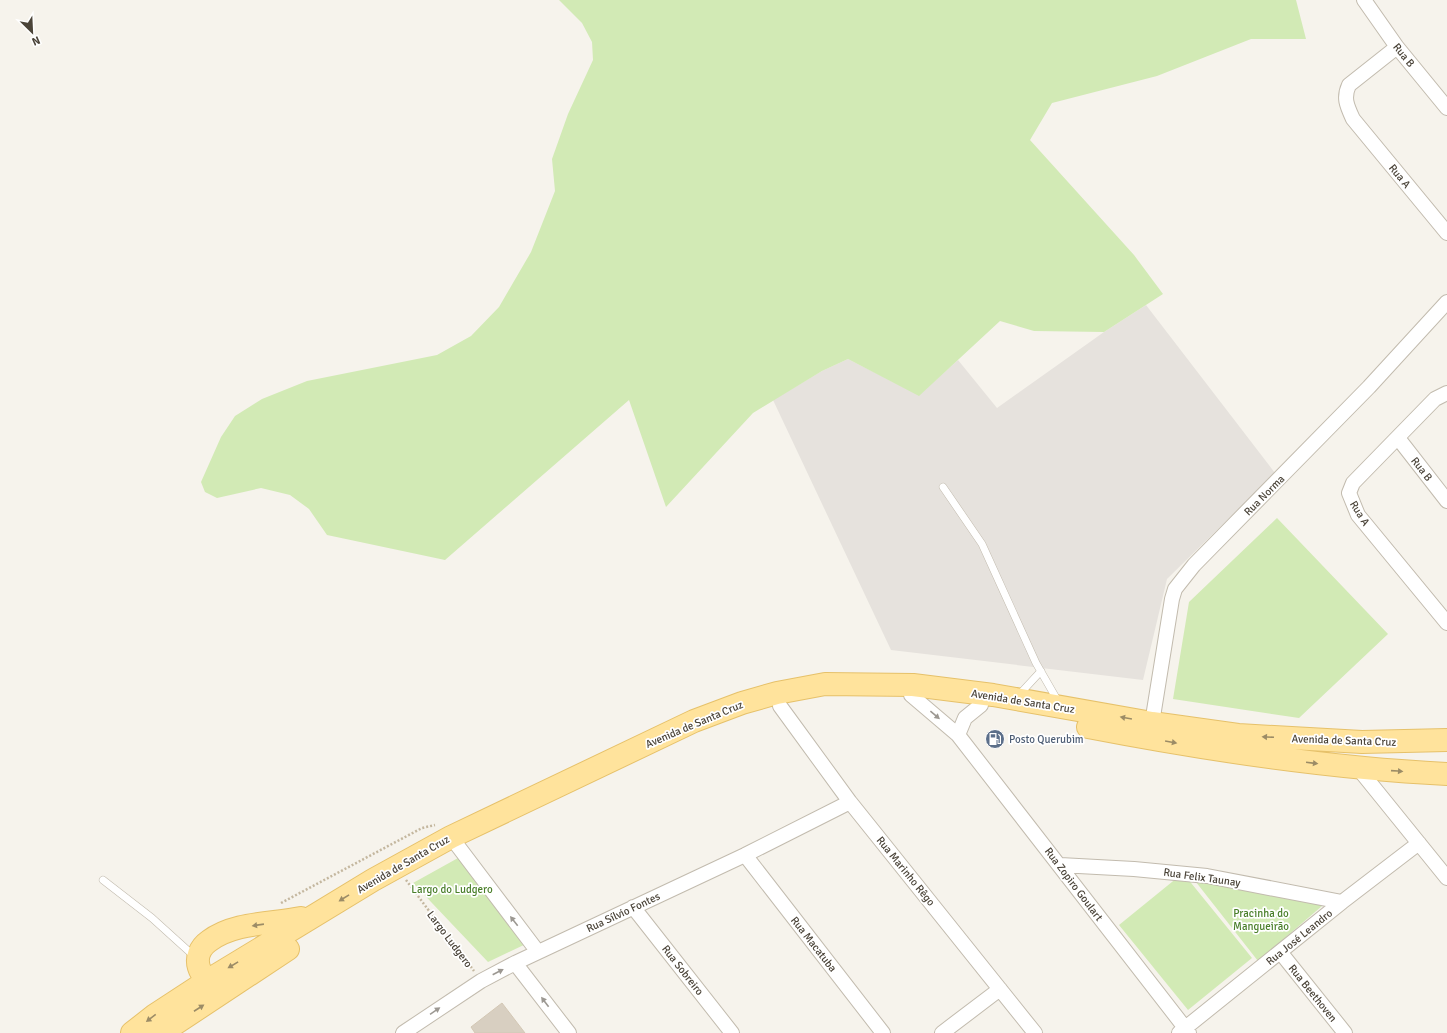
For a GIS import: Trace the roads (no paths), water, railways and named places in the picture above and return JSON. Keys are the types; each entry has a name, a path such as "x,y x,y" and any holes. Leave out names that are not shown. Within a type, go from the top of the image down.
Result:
{"main road":[{"name":"Avenida de Santa Cruz","path":"132,1033 155,1015 207,981 448,836 694,721 742,702 777,693 825,684 874,683 913,685 1016,699 1152,723 1246,736 1362,742 1447,740"},
{"name":"Avenida de Santa Cruz","path":"166,1032 275,957 404,878 448,836 585,785 710,728 750,713 780,706 830,697 876,694 911,695 981,706 1144,738 1231,752 1358,768 1447,774"},
{"path":"232,987 219,986 207,981 200,970 198,959 200,950 209,941 223,933 240,928 302,918 323,910"}],"street":[{"name":"Rua B","path":"1364,0 1397,47 1447,108"},
{"name":"Rua A","path":"1397,47 1350,85 1345,99 1354,119 1447,233"},
{"name":"Rua Norma","path":"1152,723 1168,614 1175,589 1194,565 1369,387 1447,302"},
{"name":"Rua A","path":"1447,393 1435,399 1354,483 1349,493 1358,515 1447,623"},
{"name":"Rua B","path":"1398,438 1447,500"},
{"name":"Rua Zopiro Goulart","path":"911,695 958,735 1060,865 1185,1031"},
{"name":"Rua Marinho Rêgo","path":"780,706 850,802 1035,1033"},
{"path":"958,735 965,718 981,706"},
{"path":"1358,768 1447,878"},
{"name":"Rua Sílvio Fontes","path":"402,1033 481,981 515,963 745,854 850,802"},
{"path":"448,836 538,952"},
{"name":"Rua José Leandro","path":"1185,1031 1342,902 1419,843"},
{"name":"Rua Macatuba","path":"745,854 883,1033"},
{"name":"Rua Felix Taunay","path":"1060,865 1134,869 1207,876 1342,902"},
{"name":"Rua Sobreiro","path":"633,907 732,1033"},
{"name":"Rua Beethoven","path":"1281,953 1345,1033"},
{"path":"515,963 569,1033"},
{"path":"942,1033 1000,989"}],"lane":[{"path":"943,487 982,544 1041,671 1061,707"},
{"path":"1016,699 1041,671"},
{"path":"103,880 152,918 198,959"}],"place":[{"name":"Posto Querubim","path":"995,739"}],"park label":[{"name":"Largo do Ludgero","path":"452,889"},
{"name":"Pracinha do Mangueirão","path":"1261,919"}]}
